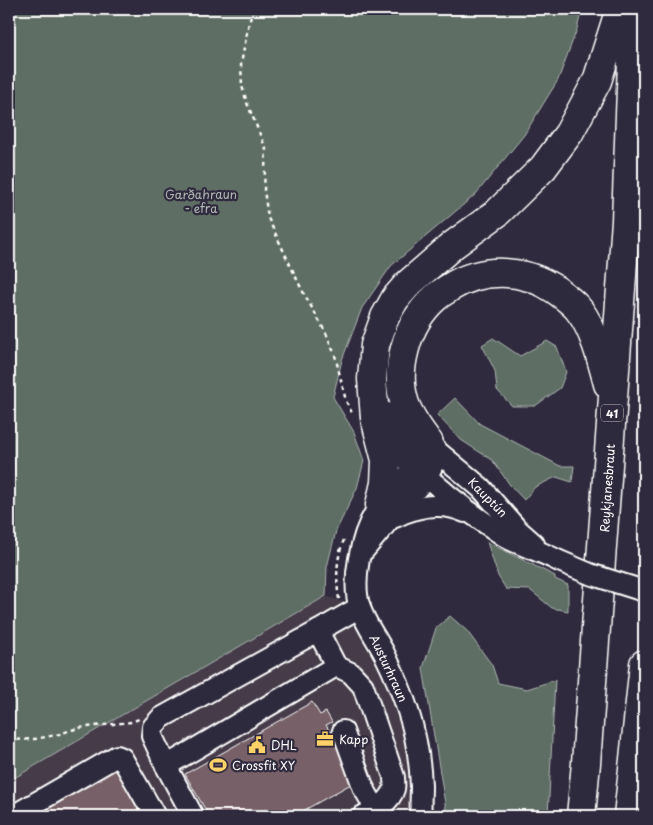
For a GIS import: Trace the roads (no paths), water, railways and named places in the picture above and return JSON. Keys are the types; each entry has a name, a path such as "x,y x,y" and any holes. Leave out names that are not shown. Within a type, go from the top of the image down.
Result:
{"highway":[{"path":"364,408 372,379 375,346 385,317 395,299 408,284 453,244 496,213 544,168 569,133 597,80 620,9"},
{"name":"Reykjanesbraut","path":"581,816 626,221 634,9"},
{"path":"430,461 405,405 400,374 402,358 418,318 436,296 460,281 481,274 494,273 526,276 544,283 568,298 580,310 590,330 600,355 613,400"},
{"path":"364,408 393,434 430,461"},
{"path":"364,408 376,418 386,460 385,512"},
{"path":"628,816 642,705 644,664"}],"street":[{"name":"Austurhraun","path":"420,815 421,785 417,748 409,714 396,678 385,655 367,624 350,606 359,556 369,523 385,512 430,461"},
{"name":"Kauptún","path":"430,461 458,503 510,539 590,574 644,591"},
{"name":"Kauptún","path":"430,461 481,488 517,529 551,557"},
{"path":"385,512 445,506 457,508 476,516"},
{"path":"193,816 152,736 153,727 161,718 318,631 350,606"},
{"path":"318,631 336,666 351,673 363,686 394,777 394,789 390,798 373,814 343,731"},
{"path":"166,766 336,666"},
{"path":"13,816 117,756 122,758 155,816"}],"place":[{"name":"Kapp","path":"325,739"},
{"name":"DHL","path":"257,745"},
{"name":"Crossfit XY","path":"218,765"}],"park label":[{"name":"Garðahraun - efra","path":"201,201"}]}
